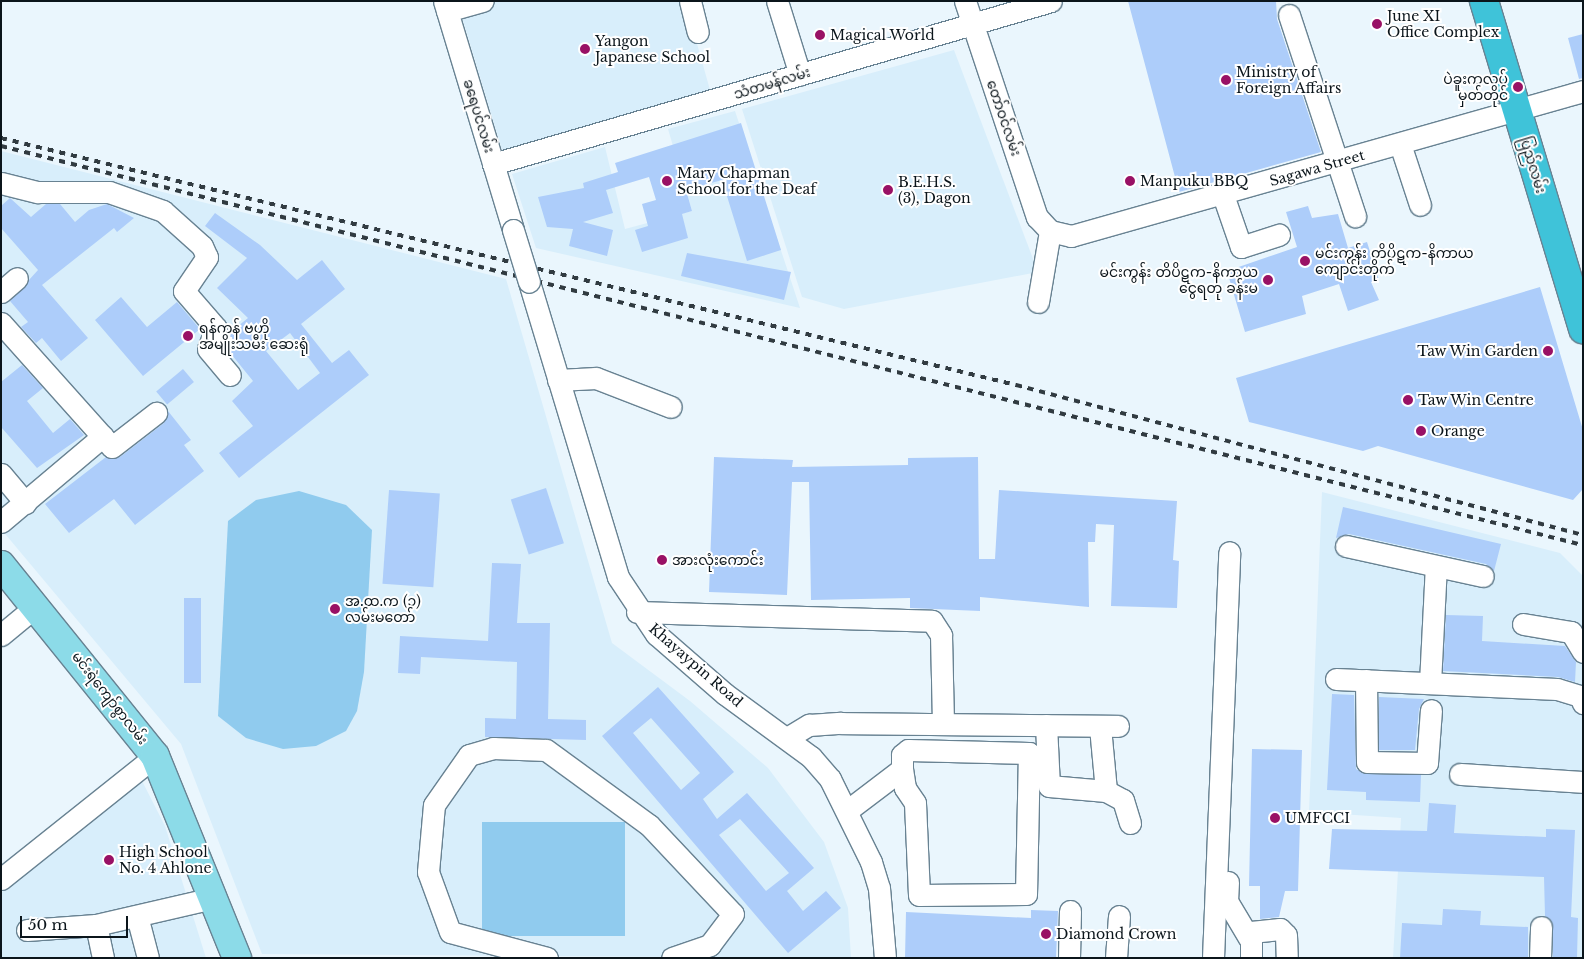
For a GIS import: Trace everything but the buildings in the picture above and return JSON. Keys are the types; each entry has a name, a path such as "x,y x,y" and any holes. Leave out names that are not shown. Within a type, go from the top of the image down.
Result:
{"highway":[{"name":"ပြည်လမ်း","path":"1484,1 1582,324"}],"main road":[{"name":"မင်းရဲကျော်စွာလမ်း","path":"1,565 36,606 155,756 238,958"}],"street":[{"path":"446,6 483,1"},
{"path":"690,1 698,32"},
{"path":"777,1 800,75"},
{"name":"တော်ဝင်လမ်း","path":"965,1 1037,217 1050,231"},
{"name":"သံတမန်လမ်း","path":"493,164 1051,1"},
{"name":"ခရေပင်လမ်း","path":"446,6 529,282"},
{"path":"1289,15 1339,162 1355,216"},
{"name":"Sagawa Street","path":"1050,231 1071,236 1223,195 1583,91"},
{"path":"1400,144 1420,205"},
{"path":"1,183 38,192 109,192 163,211 202,246 207,257 184,291 216,328 208,349 230,375"},
{"path":"1223,195 1241,247 1279,235"},
{"path":"1038,302 1050,231"},
{"path":"1,292 17,278"},
{"name":"Khayaypin Road","path":"529,282 618,577 637,612 725,694 787,738 830,779 848,810 879,888 885,958"},
{"path":"1,323 112,447 156,413"},
{"path":"558,380 596,378 671,407"},
{"path":"1,522 103,436"},
{"path":"1,474 25,503"},
{"path":"1346,546 1483,576"},
{"path":"1213,958 1229,552"},
{"path":"1430,683 1436,566"},
{"path":"1,635 36,606"},
{"path":"637,612 932,622 941,634 943,724"},
{"path":"1523,624 1571,632 1583,652"},
{"path":"1336,679 1582,692"},
{"path":"1366,680 1367,762 1428,762 1431,710"},
{"path":"1241,700 1227,901 1250,948"},
{"path":"787,738 809,725 1109,726 1106,792"},
{"path":"1046,725 1049,786 1106,792 1123,800 1130,823"},
{"path":"547,958 450,932 428,872 434,804 469,755 493,748 546,750 649,825 733,914 710,945 672,958"},
{"path":"908,750 1029,753 1026,894 918,895 915,803 905,788 902,769 902,755 908,750"},
{"path":"1,879 155,756"},
{"path":"848,810 902,769"},
{"path":"1460,774 1583,782"},
{"path":"27,930 96,925 213,898"},
{"path":"1069,958 1070,911"},
{"path":"136,916 148,958"},
{"path":"1116,958 1119,916"},
{"path":"96,925 103,958"},
{"path":"1540,958 1541,926"},
{"path":"1250,948 1256,930 1280,929 1286,935 1287,958"}],"shaded area":[{"name":"Yangon Japanese School","path":"482,1 685,1 710,90 502,150 459,7"},
{"name":"B.E.H.S. (3), Dagon","path":"954,50 1038,272 844,309 802,297 742,109"},
{"path":"735,111 800,308 536,248 512,174 605,147 625,229 692,211 668,129"},
{"name":"အ.ထ.က (၁) လမ်းမတော်","path":"1,151 506,279 612,643 690,701 768,768 824,842 848,908 851,958 262,954 181,744 1,529"},
{"path":"299,491 346,505 372,530 364,672 357,711 346,731 316,746 283,749 246,738 218,716 228,521 256,500"},
{"path":"1322,492 1560,553 1583,576 1583,958 1393,958 1401,818 1309,812"},
{"name":"High School No. 4 Ahlone","path":"141,779 165,826 206,958 1,958 1,893"},
{"path":"482,822 625,822 625,936 482,936"}],"railway":[{"path":"1,138 1016,385 1583,535"},
{"path":"1,146 1583,545"}],"place":[{"name":"June XI Office Complex","path":"1377,24"},
{"name":"Magical World","path":"820,35"},
{"name":"Yangon Japanese School","path":"585,49"},
{"name":"Ministry of Foreign Affairs","path":"1226,80"},
{"name":"ပဲခူးကလပ် မှတ်တိုင်","path":"1518,87"},
{"name":"Mary Chapman School for the Deaf","path":"667,181"},
{"name":"Manpuku BBQ","path":"1130,181"},
{"name":"B.E.H.S. (3), Dagon","path":"888,190"},
{"name":"မင်းကွန်း တိပိဋက-နိကာယ ကျောင်းတိုက်","path":"1305,261"},
{"name":"မင်းကွန်း တိပိဋက-နိကာယ ငွေရတု ခန်းမ","path":"1268,280"},
{"name":"ရန်ကုန် ဗဟို အမျိုးသမီး ဆေးရုံ","path":"188,336"},
{"name":"Taw Win Garden","path":"1548,351"},
{"name":"Taw Win Centre","path":"1408,400"},
{"name":"Orange","path":"1421,431"},
{"name":"အားလုံးကောင်း","path":"662,560"},
{"name":"အ.ထ.က (၁) လမ်းမတော်","path":"335,609"},
{"name":"UMFCCI","path":"1275,818"},
{"name":"High School No. 4 Ahlone","path":"109,860"},
{"name":"Diamond Crown","path":"1046,934"}]}
